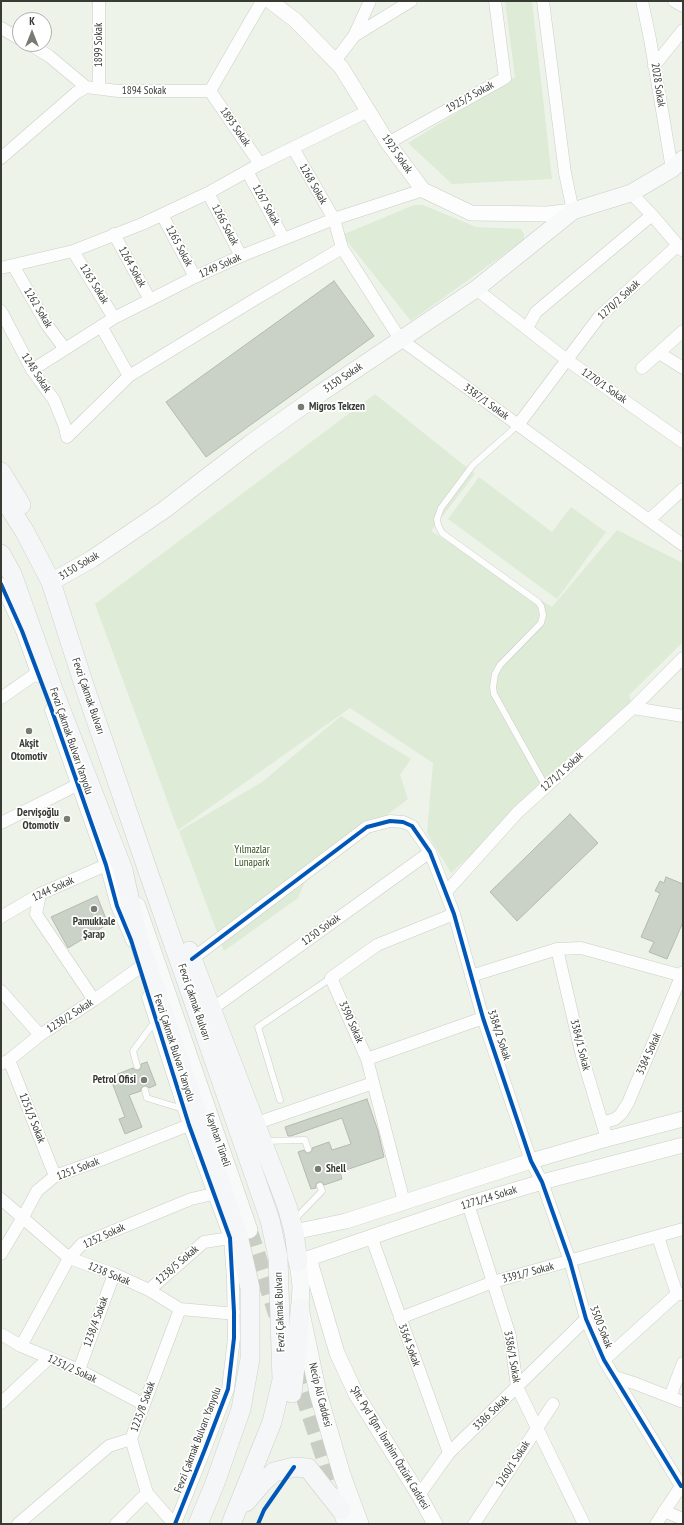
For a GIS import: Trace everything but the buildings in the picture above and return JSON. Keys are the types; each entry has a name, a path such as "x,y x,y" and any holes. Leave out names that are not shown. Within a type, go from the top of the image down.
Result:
{"main road":[{"path":"573,212 631,193 680,162"},
{"name":"3150 Sokak","path":"55,580 92,559 164,510 276,425 400,339 476,289 573,212"},
{"path":"1,472 21,505 55,580 192,959 288,1206 303,1260"},
{"name":"Fevzi Çakmak Bulvarı","path":"1,494 55,580 144,862 270,1220 278,1257 282,1380 272,1422 232,1522"},
{"path":"21,505 25,532"},
{"path":"1,554 12,574 138,938 238,1235 250,1288 250,1359 241,1409 215,1483 198,1524"},
{"name":"Kayıhan Tüneli","path":"114,868 146,929 249,1230"},
{"name":"Necip Ali Caddesi","path":"303,1260 300,1308 318,1394 342,1475 360,1524"},
{"path":"262,1483 285,1423 292,1390 299,1331 300,1308"},
{"path":"232,1522 262,1483 274,1472 294,1467 308,1468 343,1517"},
{"path":"332,1482 343,1517"}],"street":[{"name":"1899 Sokak","path":"99,1 99,88"},
{"path":"210,91 262,1"},
{"name":"1925 Sokak","path":"270,1 296,20 341,67 388,143 422,190 471,213 547,214 573,212"},
{"path":"335,61 354,36 370,1"},
{"path":"354,36 411,1"},
{"name":"1925/3 Sokak","path":"388,143 505,78 495,1"},
{"path":"543,1 565,173 573,212"},
{"name":"2028 Sokak","path":"642,1 654,66 680,162"},
{"path":"674,1 683,6"},
{"path":"1,28 12,34"},
{"path":"654,66 683,30"},
{"path":"1,158 76,93 86,87 50,56 43,52"},
{"name":"1894 Sokak","path":"86,87 118,91 210,91"},
{"name":"1893 Sokak","path":"210,91 260,164"},
{"path":"1,268 73,251 162,215 208,193 260,164 368,111"},
{"name":"1268 Sokak","path":"293,148 334,220"},
{"name":"1267 Sokak","path":"247,171 284,239"},
{"name":"1249 Sokak","path":"32,370 114,318 195,277 241,256 284,239 422,190"},
{"name":"1266 Sokak","path":"208,193 241,256"},
{"path":"631,193 652,215 680,249"},
{"name":"1265 Sokak","path":"162,215 195,277"},
{"path":"528,328 536,312 652,215"},
{"name":"3387/1 Sokak","path":"334,220 342,248 400,339 683,545"},
{"name":"1264 Sokak","path":"114,234 150,300"},
{"path":"100,326 129,376 342,248"},
{"name":"1270/2 Sokak","path":"518,425 599,317 680,249"},
{"name":"1263 Sokak","path":"73,251 114,318"},
{"name":"1262 Sokak","path":"13,265 47,325 66,349"},
{"name":"1270/1 Sokak","path":"476,289 528,328 567,360 683,442"},
{"name":"1248 Sokak","path":"1,311 32,370 54,400 65,427 67,437 129,376"},
{"path":"642,368 683,331"},
{"path":"659,353 683,368"},
{"path":"649,520 682,490"},
{"name":"Fevzi Çakmak Bulvarı Yanyolu","path":"1,584 22,631 77,785 114,868 117,906 131,940 183,1109 230,1238 234,1338 228,1389 206,1449 174,1524"},
{"name":"1271/1 Sokak","path":"446,892 518,812 633,708 683,658"},
{"path":"1,698 37,673"},
{"path":"633,708 683,716"},
{"path":"1,823 77,785"},
{"name":"3384/2 Sokak","path":"192,959 367,827 390,821 404,822 412,826 430,852 454,914 483,1018 531,1161"},
{"name":"1250 Sokak","path":"212,1009 430,852"},
{"name":"1244 Sokak","path":"1,917 40,894 114,868"},
{"path":"40,894 36,914 94,1000"},
{"path":"331,978 377,945 454,914"},
{"path":"471,976 557,949 581,948 683,974"},
{"name":"3384/1 Sokak","path":"557,949 582,1056 607,1139"},
{"name":"1238/2 Sokak","path":"5,1062 40,1035 94,1000 139,968"},
{"name":"3384 Sokak","path":"602,1123 615,1119 621,1114 628,1103 683,974"},
{"name":"3390 Sokak","path":"331,978 367,1059 404,1202"},
{"path":"1,991 40,1035"},
{"path":"367,1059 483,1018"},
{"name":"1251/3 Sokak","path":"5,1062 55,1176"},
{"path":"256,1123 373,1083"},
{"path":"293,1227 346,1221 531,1161 683,1119"},
{"name":"1251 Sokak","path":"1,1254 37,1191 55,1176 189,1125"},
{"name":"1271/14 Sokak","path":"303,1260 468,1204 542,1182 683,1145"},
{"name":"3500 Sokak","path":"531,1161 542,1182 570,1261 586,1319 604,1360 682,1485"},
{"name":"1252 Sokak","path":"21,1346 68,1258 82,1244 191,1199 213,1194"},
{"name":"1238 Sokak","path":"1,1199 68,1258 114,1274 149,1290 180,1309 234,1312"},
{"name":"3386/1 Sokak","path":"468,1204 510,1336 517,1387 584,1524"},
{"name":"3391/7 Sokak","path":"400,1318 493,1282 683,1230"},
{"name":"3364 Sokak","path":"371,1236 449,1453"},
{"path":"604,1360 680,1294 658,1237"},
{"name":"1238/5 Sokak","path":"149,1290 204,1242 230,1238"},
{"name":"Şht. Pyd Tğm. İbrahim Öztürk Caddesi","path":"303,1260 340,1360 356,1394 436,1524"},
{"name":"1238/4 Sokak","path":"79,1370 114,1274"},
{"name":"1225/8 Sokak","path":"18,1524 109,1446 131,1439 180,1309"},
{"name":"3386 Sokak","path":"420,1496 449,1453 586,1319"},
{"name":"1251/2 Sokak","path":"1,1334 21,1346 79,1370 143,1404"},
{"path":"1,1403 49,1358"},
{"path":"670,1396 683,1363"},
{"path":"615,1377 683,1402"},
{"name":"1260/1 Sokak","path":"474,1524 553,1404"},
{"path":"131,1439 147,1493 174,1524"},
{"path":"656,1524 682,1485"},
{"path":"116,1524 147,1493"},
{"path":"664,1511 683,1519"}],"lane":[{"path":"518,425 473,465 441,508 437,519 442,533 538,602 541,606 543,615 539,628 500,665 495,674 493,687 494,694 546,787"},
{"path":"280,1100 258,1027 331,978"},
{"path":"137,1066 132,1051 156,1020"},
{"path":"145,1090 147,1098 183,1109"},
{"path":"263,1141 305,1140 308,1149"},
{"path":"293,1227 322,1190 320,1186"}],"green space":[{"path":"505,1 532,1 552,179 452,184 408,143 515,77"},
{"path":"414,205 423,205 476,227 521,229 524,234 524,240 411,321 342,235"},
{"path":"375,394 475,474 431,531 552,607 617,530 683,563 683,642 629,695 633,708 451,873 427,833 433,763 350,708 178,830 95,604"},
{"path":"479,477 552,532 571,507 606,532 557,599 448,519"},
{"name":"Yılmazlar Lunapark","path":"341,716 411,759 400,775 408,799 308,875 298,898 224,951 179,831 262,782"}],"tunnel":[{"path":"249,1230 277,1315"},
{"path":"295,1369 332,1482"}],"cycle path":[{"path":"1,584 22,631 51,708 106,865 117,906 131,940 189,1125 230,1238 234,1338 228,1389 175,1524"},
{"path":"192,959 367,827 390,821 403,822 412,826 430,852 454,914 483,1018 531,1161 542,1182 570,1261 586,1319 604,1360 681,1486"},
{"path":"258,1524 264,1510 294,1467"}],"place":[{"name":"Migros Tekzen","path":"301,407"},
{"name":"Akşit Otomotiv","path":"29,731"},
{"name":"Dervişoğlu Otomotiv","path":"67,819"},
{"name":"Pamukkale Şarap","path":"94,909"},
{"name":"Petrol Ofisi","path":"144,1080"},
{"name":"Shell","path":"318,1169"}]}
